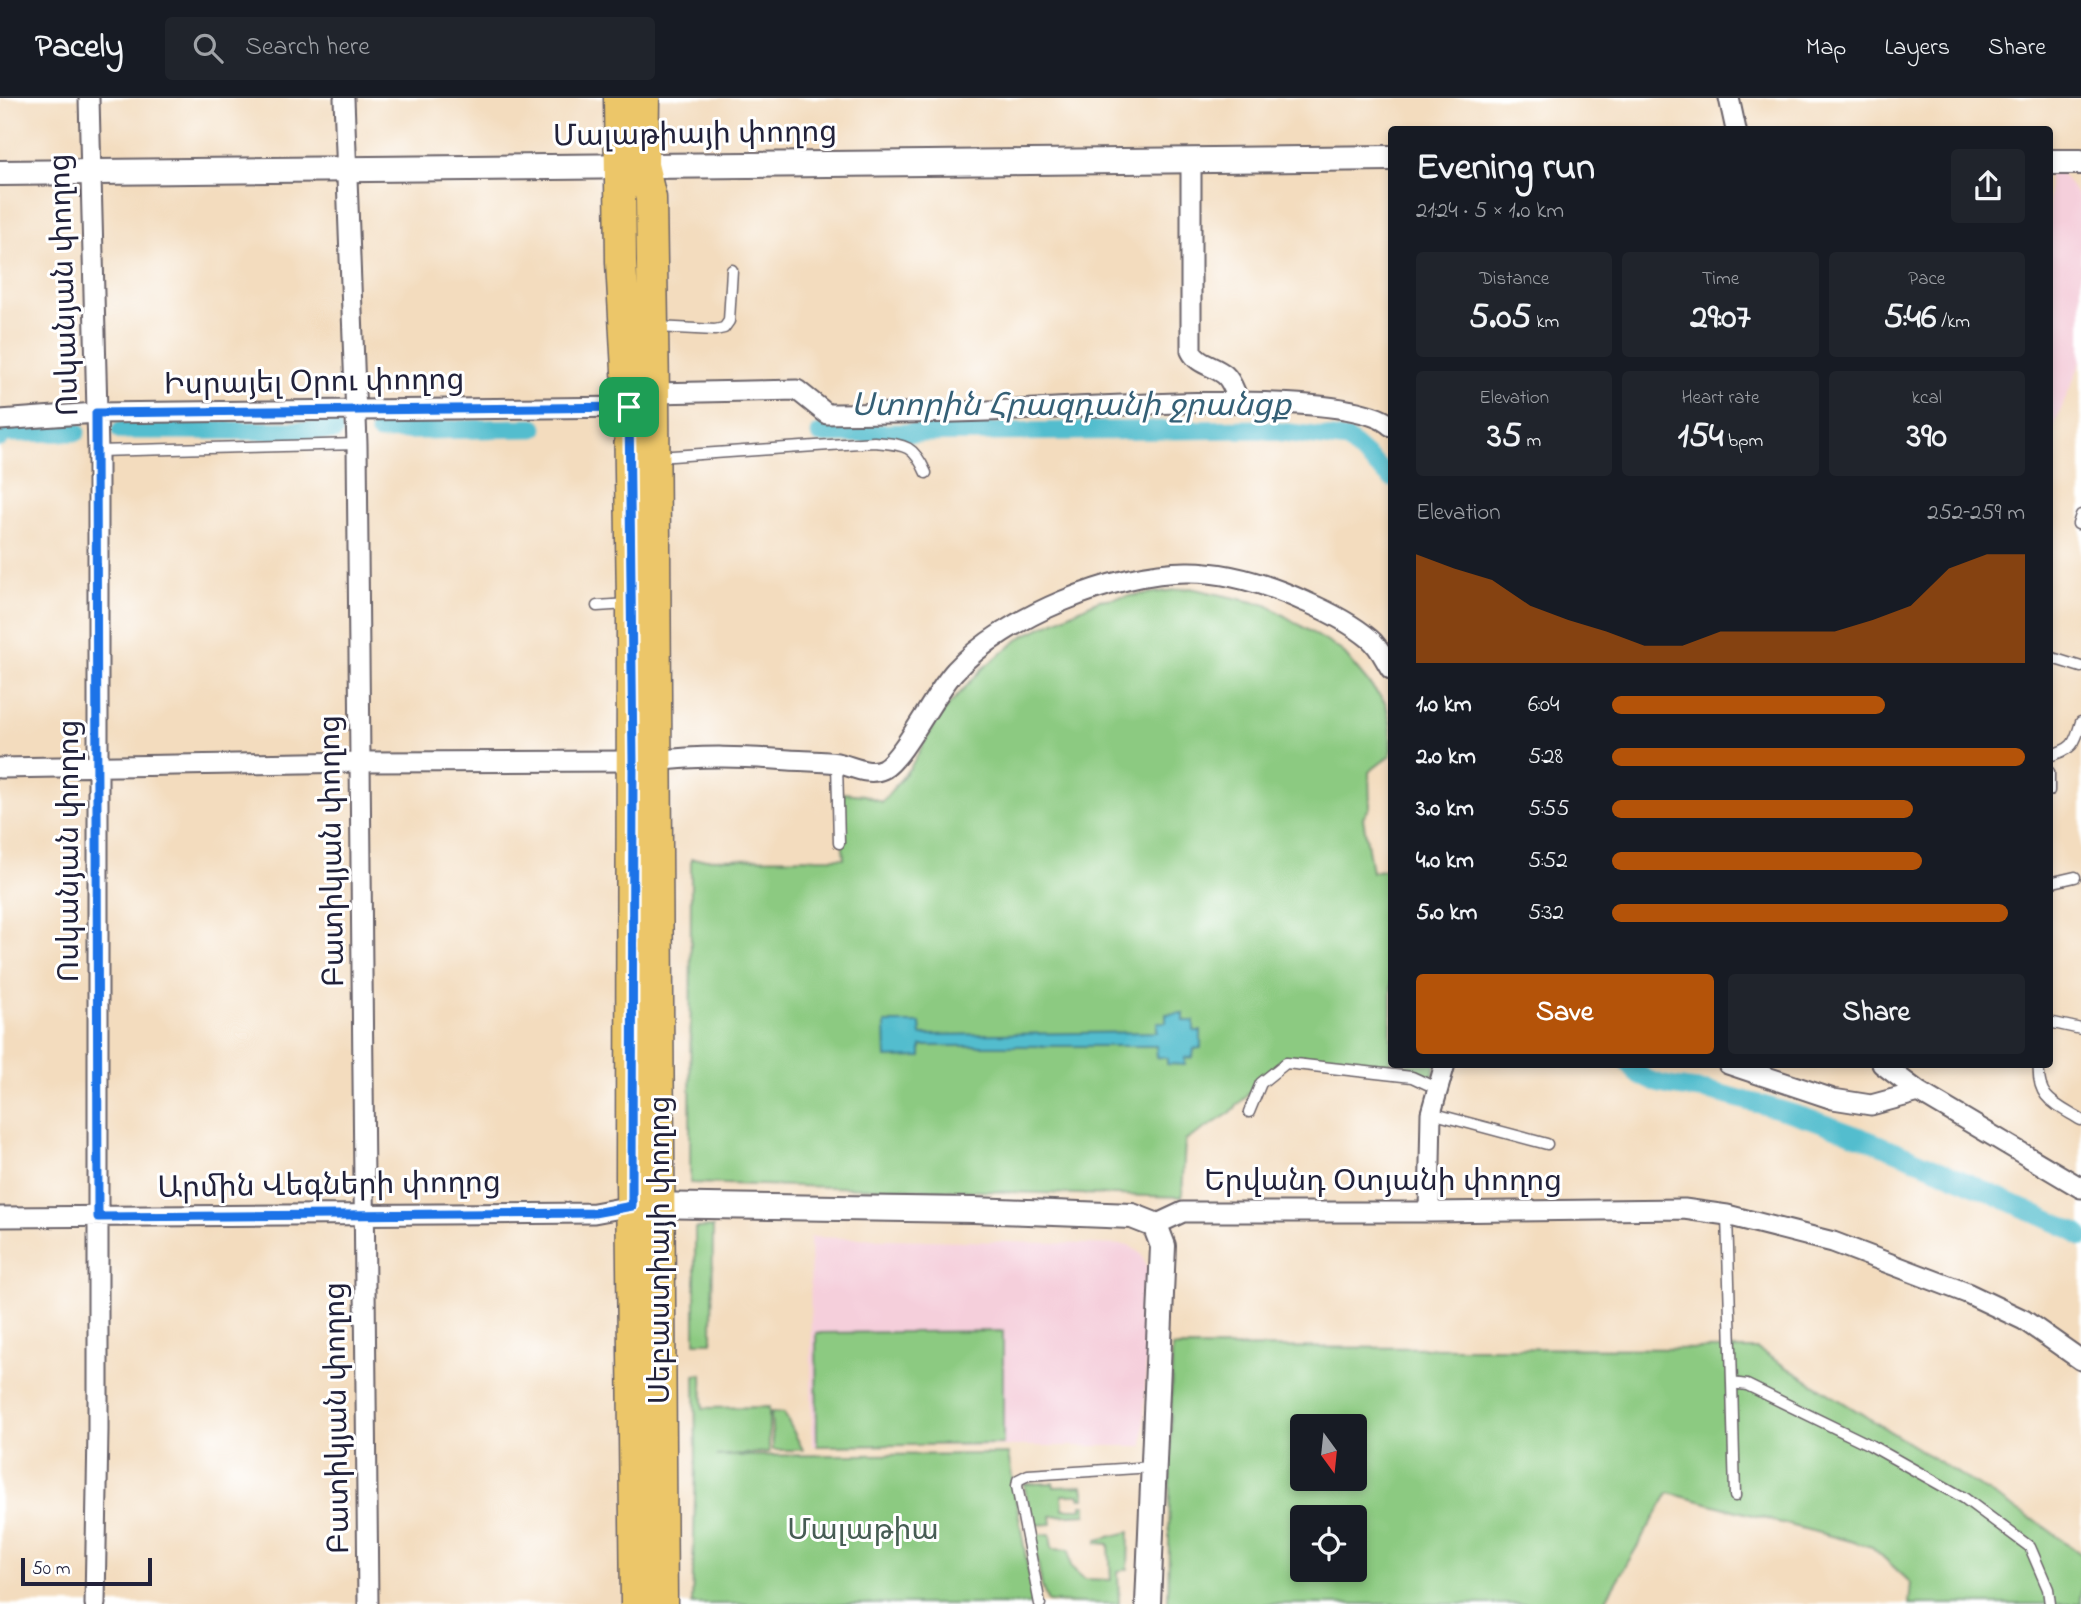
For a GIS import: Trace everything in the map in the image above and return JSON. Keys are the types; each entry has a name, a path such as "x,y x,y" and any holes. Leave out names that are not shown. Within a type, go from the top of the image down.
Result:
{"main road":[{"name":"Սեբաստիայի փողոց","path":"619,98 631,165 651,198 653,327 641,400 632,603 645,761"},
{"name":"Սեբաստիայի փողոց","path":"636,1604 645,1205 645,761 654,457 641,400 621,262 631,165 644,98"},
{"name":"Սեբաստիայի փողոց","path":"645,1205 662,1604"}],"street":[{"name":"Ոսկանյան փողոց","path":"89,98 98,451 98,1506 95,1604"},
{"name":"Բատիկյան փողոց","path":"344,98 357,444 368,1604"},
{"path":"1729,98 1735,126"},
{"name":"Մալաթիայի փողոց","path":"0,173 1388,158"},
{"path":"1191,160 1191,351 1200,362 1225,375 1239,401"},
{"path":"2053,162 2081,162"},
{"name":"Իսրայել Օրու փողոց","path":"0,420 96,413 354,411 641,400 797,390 827,414 1239,401 1351,409 1388,423"},
{"path":"0,768 359,762 645,761 745,757 837,763 866,771 883,769 898,755 955,670 987,642 1040,611 1104,585 1147,575 1199,573 1231,576 1277,589 1319,608 1372,640 1388,664"},
{"path":"1429,1212 1431,1113 1444,1068"},
{"path":"1740,1068 1833,1099 1871,1105 1919,1092"},
{"path":"1887,1068 1919,1092 2081,1188"},
{"path":"645,1205 973,1210 1132,1216 1155,1225 1163,1246 1148,1604"},
{"name":"Արմին Վեգների փողոց","path":"0,1217 594,1213 645,1205"},
{"name":"Երվանդ Օտյանի փողոց","path":"1155,1225 1183,1212 1684,1209 1727,1215 1833,1242 1967,1293 2024,1320 2081,1360"}],"lane":[{"path":"653,327 715,330 724,328 729,321 732,270"},
{"path":"654,457 874,442 899,444 917,453 926,473"},
{"path":"98,451 357,444"},
{"path":"2081,515 2078,524 2081,524"},
{"path":"597,606 632,603"},
{"path":"2053,658 2081,667"},
{"path":"2053,755 2069,750 2081,725"},
{"path":"837,763 839,843"},
{"path":"2053,882 2075,877"},
{"path":"2053,1023 2081,1029"},
{"path":"1249,1112 1261,1083 1286,1063 1412,1077 1438,1088"},
{"path":"2039,1068 2038,1079 2047,1100 2081,1120"},
{"path":"1431,1113 1547,1144"},
{"path":"1727,1215 1735,1496"},
{"path":"1731,1383 1747,1385 1870,1445 1964,1498 2031,1547 2048,1589 2050,1604"},
{"path":"1040,1604 1018,1480 1028,1475 1153,1467"}],"shaded area":[{"path":"2060,172 2081,200 2081,362 2053,428 2053,173"},
{"path":"810,1237 1129,1245 1141,1254 1150,1275 1143,1446 812,1446"}],"green space":[{"path":"1190,588 1267,605 1342,651 1386,704 1388,757 1369,772 1370,807 1363,818 1372,872 1388,869 1388,1068 1434,1068 1433,1077 1302,1056 1284,1057 1230,1113 1185,1141 1182,1197 690,1183 691,859 844,858 840,819 843,793 864,795 882,802 910,768 940,715 982,669 1023,636 1099,600"},
{"path":"713,1227 712,1342 695,1342 695,1228"},
{"path":"1003,1331 1003,1444 817,1446 816,1333"},
{"path":"1172,1347 1757,1349 2046,1528 2081,1554 2081,1604 1909,1604 1911,1583 1872,1547 1669,1493 1603,1604 1168,1604"},
{"name":"Մալաթիա","path":"702,1374 703,1408 769,1407 769,1452 716,1456 1008,1454 1034,1604 692,1604 696,1464 695,1375"},
{"path":"771,1412 784,1413 803,1450 773,1450"},
{"path":"1053,1483 1054,1487 1083,1486 1085,1498 1080,1498 1080,1495 1062,1495 1063,1509 1082,1509 1082,1505 1086,1505 1086,1514 1051,1516 1052,1524 1032,1525 1024,1484"},
{"path":"1129,1532 1128,1569 1118,1571 1119,1604 1048,1602 1042,1587 1033,1535 1050,1534 1052,1549 1069,1550 1071,1567 1084,1579 1111,1580 1109,1544 1097,1543 1097,1540"}],"water":[{"path":"1184,1013 1184,1021 1194,1021 1194,1031 1201,1031 1201,1048 1194,1049 1193,1057 1185,1058 1185,1065 1167,1064 1167,1058 1157,1057 1156,1046 921,1046 921,1057 886,1058 885,1023 920,1023 921,1035 1157,1032 1157,1022 1166,1022 1166,1014"}],"waterway":[{"name":"Ստորին Հրազդանի ջրանցք","path":"379,431 534,428"},
{"name":"Ստորին Հրազդանի ջրանցք","path":"820,434 1258,429 1348,440 1388,475"},
{"name":"Ստորին Հրազդանի ջրանցք","path":"121,430 334,431"},
{"name":"Ստորին Հրազդանի ջրանցք","path":"0,438 2,433 76,432"},
{"name":"Ստորին Հրազդանի ջրանցք","path":"1632,1068 1644,1078 1654,1082 1726,1095 1840,1129 1957,1178 2074,1231 2081,1237"}],"route":[{"path":"629,407 633,761 632,1206 594,1213 98,1217 96,413 629,407"}]}
